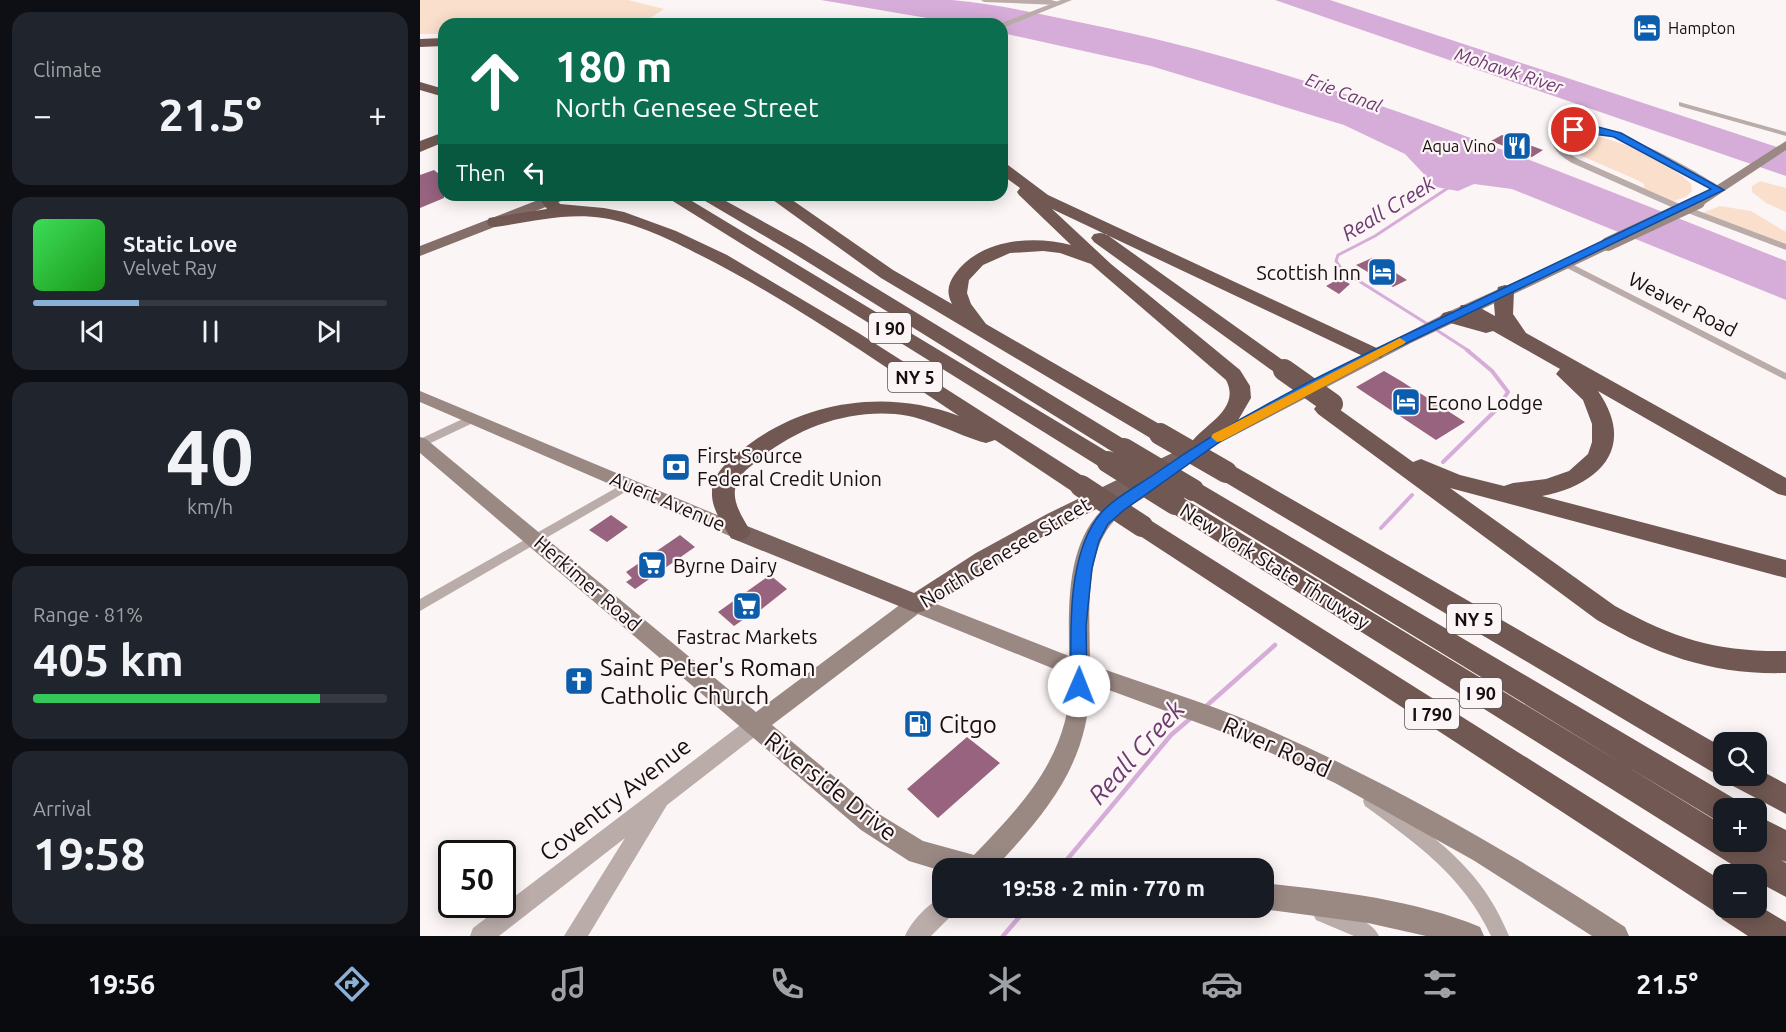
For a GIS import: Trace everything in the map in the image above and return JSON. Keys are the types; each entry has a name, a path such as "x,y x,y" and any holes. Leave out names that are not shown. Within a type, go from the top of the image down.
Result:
{"highway":[{"path":"420,43 438,42"},
{"path":"420,75 438,80"},
{"path":"420,86 438,91"},
{"path":"420,93 438,97"},
{"path":"420,145 438,138"},
{"path":"1008,172 1606,613 1640,633 1683,651 1713,660 1757,664 1786,663"},
{"path":"1008,179 1282,373"},
{"path":"1025,192 1105,268 1233,375 1240,386 1241,399 1236,409 1208,443"},
{"path":"1045,199 1374,354"},
{"name":"New York State Thruway","path":"681,201 1184,497 1713,803"},
{"name":"New York State Thruway","path":"715,201 1116,456"},
{"name":"NY 5","path":"783,201 887,274 1713,758"},
{"name":"NY 5","path":"495,222 561,202 624,218 724,261 875,350 1054,469"},
{"path":"986,333 966,312 958,299 957,289 970,267 981,258 998,251 1018,247 1053,247 1075,251 1105,268"},
{"path":"1505,291 1502,314 1506,323 1519,336"},
{"path":"1452,316 1519,336 1786,488"},
{"path":"1452,316 1498,332 1574,379 1592,397 1602,415 1605,444 1600,458 1589,468 1572,479 1550,487 1498,492"},
{"path":"739,532 723,494 724,484 734,469 758,446 773,436 831,413 883,407 933,414 978,432 1054,469"},
{"path":"1329,407 1417,465 1454,481 1786,569"},
{"name":"North Genesee Street","path":"916,604 946,583 1070,511 1208,443"},
{"name":"I 790","path":"1054,469 1713,894"},
{"path":"1758,471 1786,493"},
{"name":"New York State Thruway","path":"1184,497 1786,881"},
{"name":"Auert Avenue","path":"739,532 916,604"},
{"path":"1761,786 1786,800"},
{"path":"1767,836 1786,847"},
{"path":"1750,918 1778,936"}],"main road":[{"name":"North Genesee Street","path":"1208,443 1374,354 1698,202 1786,145"},
{"name":"NY 5","path":"420,251 495,222 561,202"},
{"name":"Auert Avenue","path":"420,396 739,532"},
{"name":"Herkimer Road","path":"420,443 537,539 753,726"},
{"path":"987,858 1038,803 1062,765 1077,720 1080,670 1078,626 1084,568 1091,541 1102,520 1208,443"},
{"name":"North Genesee Street","path":"753,726 916,604"},
{"name":"River Road","path":"916,604 1080,670 1212,718 1322,766 1441,826 1548,891 1616,936"},
{"name":"Riverside Drive","path":"753,726 870,822 918,852 940,858"},
{"path":"1274,898 1361,907 1439,925 1471,936"}],"street":[{"path":"984,0 1059,3"},
{"path":"1008,23 1068,0"},
{"path":"1682,104 1786,134"},
{"path":"1719,190 1639,145 1611,133 1574,130 1559,135 1555,141 1563,154 1575,161 1672,204 1786,247"},
{"name":"Weaver Road","path":"1564,263 1786,377"},
{"path":"420,443 471,419"},
{"path":"420,606 630,484"},
{"name":"Coventry Avenue","path":"481,936 753,726"},
{"path":"1322,766 1432,845 1457,868 1478,892 1490,911 1500,936"},
{"path":"575,936 666,793"},
{"path":"1274,900 1329,916 1356,927 1370,936"},
{"path":"916,936 933,918"}],"shaded area":[{"path":"420,0 628,0 664,9 650,18 438,18 438,34 420,34"},
{"path":"1583,135 1609,139 1656,159 1691,184 1692,191 1686,197 1673,201 1644,188 1644,184 1639,181 1582,156 1572,148 1572,138"},
{"path":"1760,181 1786,188 1786,212 1766,203 1752,192 1752,186"},
{"path":"1720,206 1751,211 1786,232 1786,245 1702,213"}],"water":[{"path":"821,0 952,0 992,5 1112,29 1199,50 1285,75 1454,132 1786,261 1786,300 1512,189 1474,184 1458,191 1436,187 1405,154 1344,125 1151,66 1008,34 1008,18 927,18"},
{"name":"Mohawk River","path":"1275,0 1330,0 1786,150 1786,176"}],"building":[{"name":"Aqua Vino","path":"1502,135 1543,150 1532,157 1491,141"},
{"path":"434,170 438,173 438,200 420,208 420,175"},
{"name":"Scottish Inn","path":"1372,258 1407,280 1393,287 1356,265"},
{"path":"1340,278 1350,284 1339,294 1326,286"},
{"name":"Econo Lodge","path":"1384,371 1465,422 1436,440 1356,387"},
{"path":"611,515 628,527 607,542 589,530"},
{"name":"Byrne Dairy","path":"680,535 695,547 635,589 626,582 632,578 626,572"},
{"name":"Fastrac Markets","path":"770,575 787,589 749,619 747,617 734,626 718,612"},
{"path":"967,737 1000,763 938,818 907,789"}],"waterway":[{"name":"Reall Creek","path":"1429,325 1343,271 1336,261 1338,255 1375,236 1451,186"},
{"name":"Reall Creek","path":"1435,329 1469,351"},
{"name":"Reall Creek","path":"1443,462 1497,409 1508,392 1492,371 1467,350"},
{"name":"Reall Creek","path":"1381,528 1412,495"},
{"name":"Reall Creek","path":"1204,708 1275,645"},
{"name":"Reall Creek","path":"1068,858 1171,735 1191,718"},
{"name":"Reall Creek","path":"1003,936 1018,918"}],"slow traffic":[{"path":"1217,437 1400,342"}],"place":[{"name":"Hampton","path":"1647,28"},
{"name":"Aqua Vino","path":"1517,146"},
{"name":"Scottish Inn","path":"1382,272"},
{"name":"Econo Lodge","path":"1406,402"},
{"name":"First Source Federal Credit Union","path":"676,467"},
{"name":"Byrne Dairy","path":"652,565"},
{"name":"Fastrac Markets","path":"747,606"},
{"name":"Saint Peter's Roman Catholic Church","path":"579,681"},
{"name":"Citgo","path":"918,724"}],"route":[{"path":"1079,686 1078,626 1084,568 1091,541 1102,520 1216,438 1374,354 1521,282 1608,244 1719,190 1617,135 1598,130 1574,130"}],"water label":[{"name":"Erie Canal","path":"1344,92"}]}
